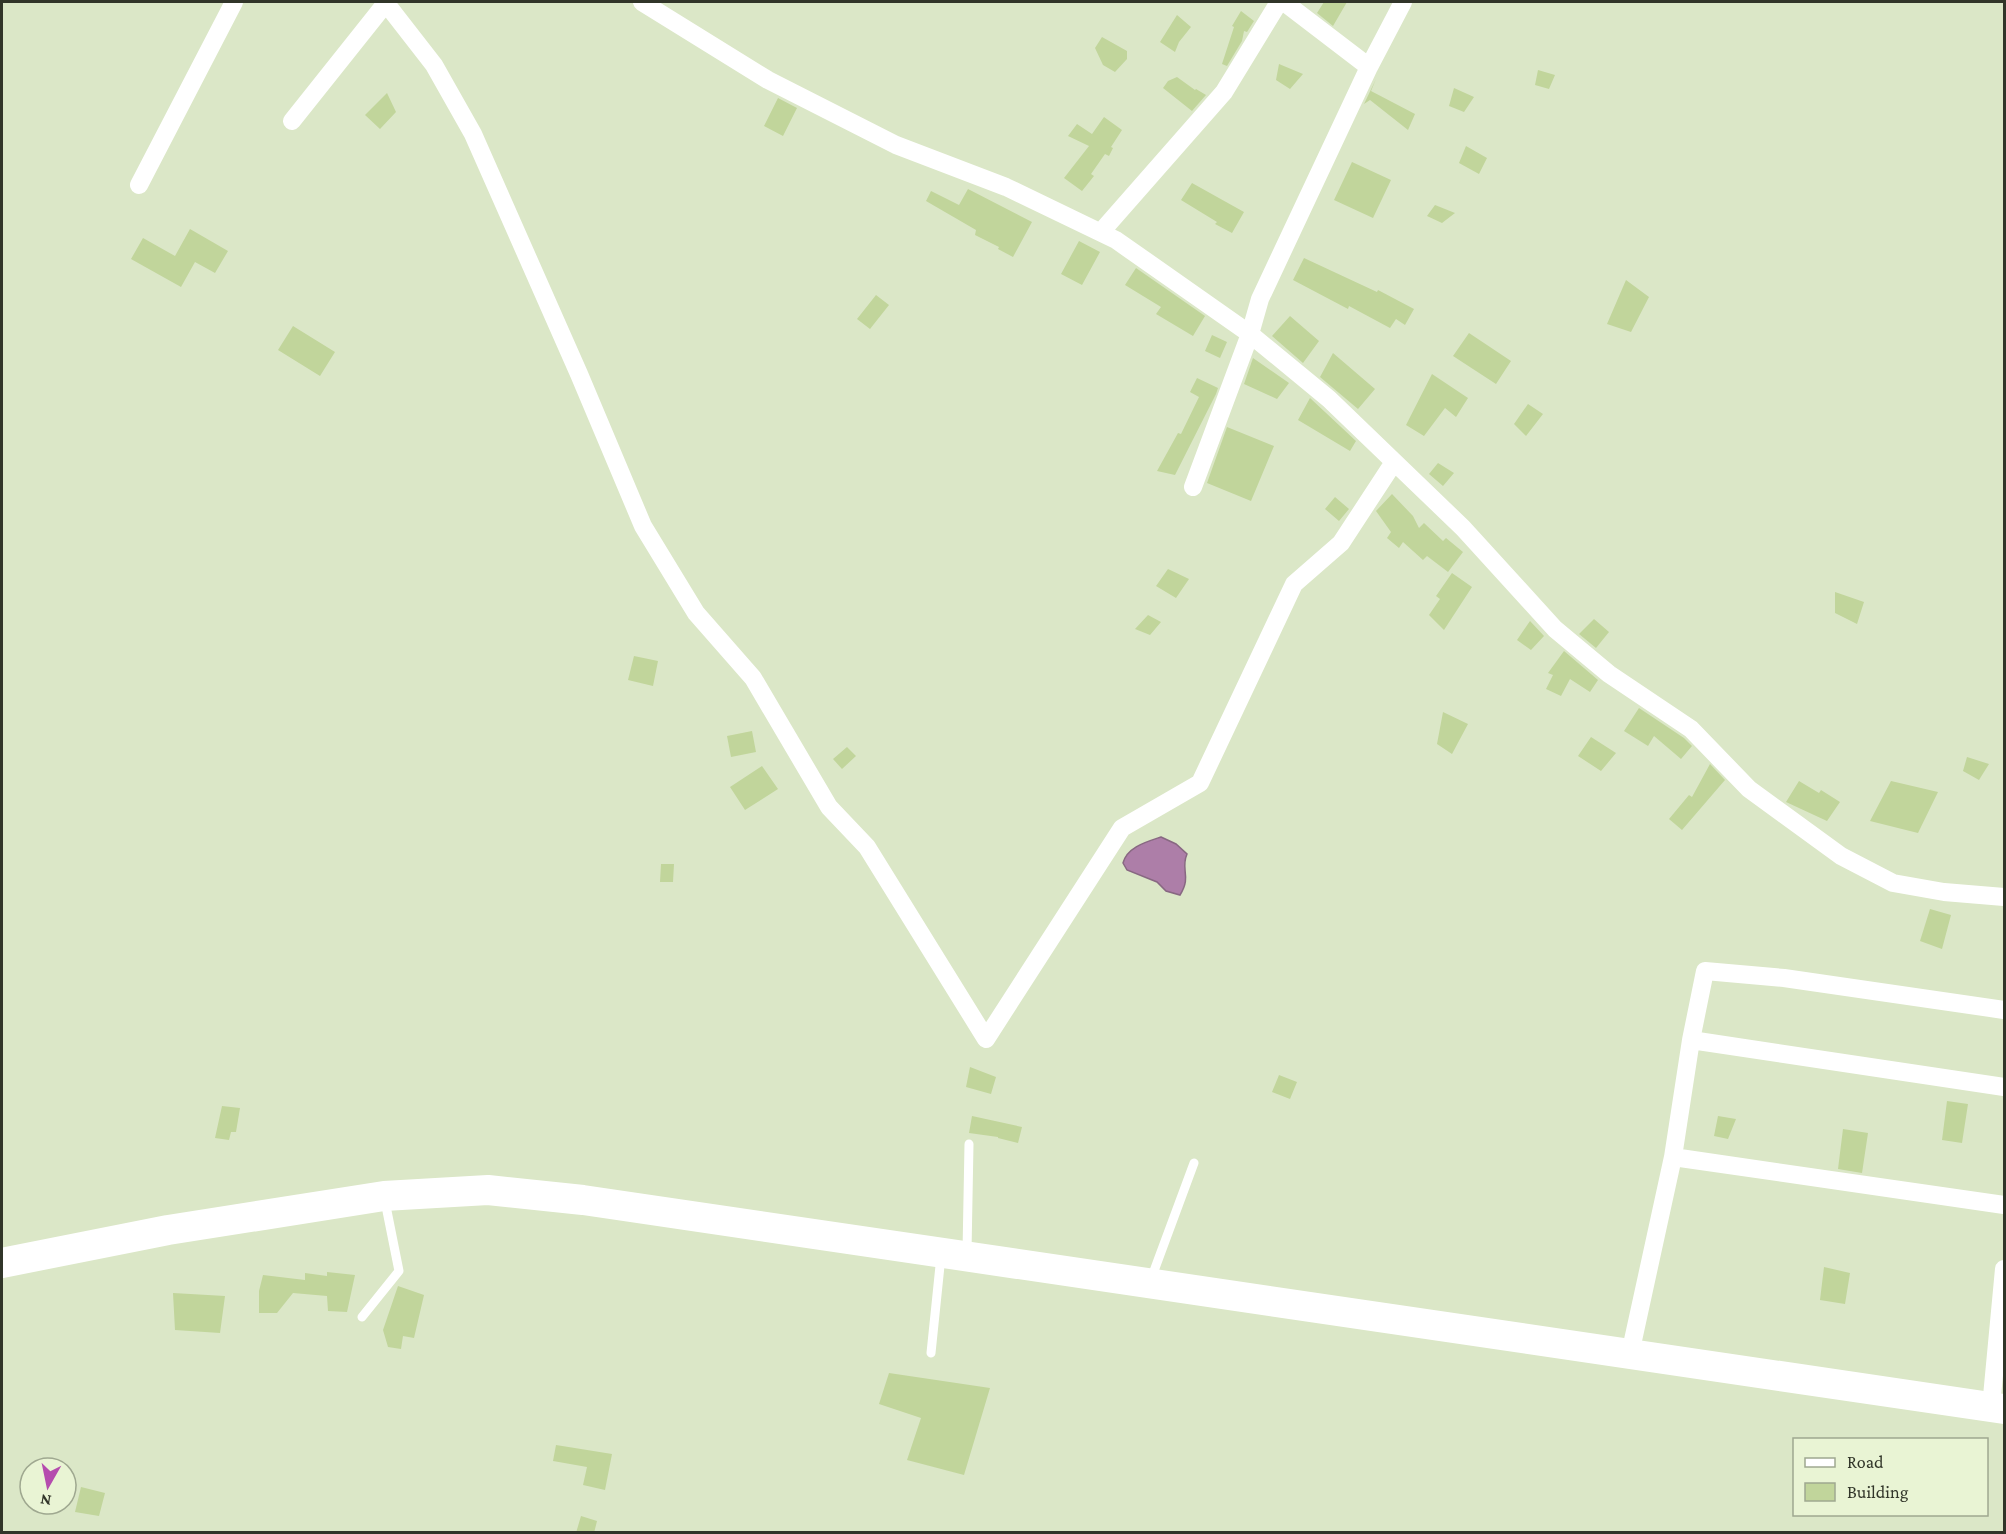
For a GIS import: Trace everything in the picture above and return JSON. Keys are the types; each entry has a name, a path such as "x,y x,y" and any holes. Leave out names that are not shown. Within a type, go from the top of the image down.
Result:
{"highway":[{"path":"2,1263 168,1230 384,1196 488,1190 583,1200 1998,1408"}],"street":[{"path":"139,185 234,2"},
{"path":"292,122 386,2 434,65 473,134 643,526 696,613 753,678 829,807 867,847 986,1039 1122,828 1200,783 1294,584 1341,543 1394,462"},
{"path":"642,2 768,80 896,145 1006,187 1116,240 1250,334 1329,399 1462,528 1555,629 1610,674 1691,729 1749,789 1841,856 1893,883 1944,892 2004,897"},
{"path":"1101,232 1224,92 1279,2"},
{"path":"1284,2 1369,68"},
{"path":"1193,487 1250,334 1260,299 1369,68 1403,2"},
{"path":"1630,1354 1674,1157 1691,1040 1705,971 1784,978 2004,1010"},
{"path":"1691,1040 2004,1087"},
{"path":"1674,1157 2004,1205"},
{"path":"1998,1408 2004,1269"}],"lane":[{"path":"932,1353 954,1256 969,1144"},
{"path":"1149,1284 1194,1163"},
{"path":"362,1317 399,1272 384,1196"}],"shaded area":[{"path":"1161,837 1176,844 1187,854 1186,878 1180,895 1166,891 1157,882 1127,870 1123,863 1125,857 1133,849"}],"building":[{"path":"1324,2 1347,2 1333,26 1317,13"},
{"path":"1241,11 1254,21 1247,32 1244,31 1242,41 1227,66 1222,64 1234,27 1232,26"},
{"path":"1177,15 1191,27 1179,42 1175,52 1160,42"},
{"path":"1102,37 1127,51 1127,59 1115,72 1103,65 1095,48"},
{"path":"1279,64 1303,74 1290,89 1276,80"},
{"path":"1538,70 1555,75 1549,89 1535,85"},
{"path":"1177,77 1206,95 1192,111 1163,88 1168,81"},
{"path":"1376,79 1371,91 1415,114 1408,130 1370,100 1364,104"},
{"path":"1454,88 1474,97 1464,112 1449,106"},
{"path":"387,93 396,112 380,129 365,115"},
{"path":"778,98 797,108 783,136 764,126"},
{"path":"1104,117 1122,130 1111,147 1113,148 1109,156 1105,154 1091,174 1094,176 1082,191 1064,178 1089,146 1068,136 1077,124 1092,134"},
{"path":"1466,146 1487,158 1479,174 1459,163"},
{"path":"1352,162 1391,180 1373,218 1334,200"},
{"path":"1192,183 1244,212 1232,233 1181,200"},
{"path":"968,189 1032,222 1013,257 975,235 976,230 926,201 931,191 959,205"},
{"path":"1435,205 1455,213 1442,223 1427,216"},
{"path":"190,229 228,251 215,273 195,262 181,287 131,259 143,238 175,256"},
{"path":"1079,241 1100,252 1082,285 1061,274"},
{"path":"1304,258 1377,292 1378,290 1414,309 1405,325 1396,319 1390,328 1349,306 1348,309 1293,280"},
{"path":"1136,268 1205,316 1193,336 1156,314 1161,307 1125,285"},
{"path":"1626,280 1649,297 1631,332 1607,324"},
{"path":"876,295 889,305 870,329 857,319"},
{"path":"1290,316 1319,341 1303,363 1272,336"},
{"path":"293,326 335,352 320,376 278,350"},
{"path":"1469,333 1511,361 1496,384 1453,356"},
{"path":"1212,335 1227,342 1220,358 1205,351"},
{"path":"1333,353 1375,389 1358,409 1320,377"},
{"path":"1253,358 1289,383 1277,399 1244,384"},
{"path":"1432,374 1468,398 1456,417 1445,408 1424,436 1406,425"},
{"path":"1197,378 1218,388 1216,394 1175,475 1157,471 1178,433 1181,434 1199,397 1190,392"},
{"path":"1310,398 1356,441 1350,451 1298,420"},
{"path":"1528,404 1543,414 1526,436 1514,424"},
{"path":"1227,427 1274,446 1251,501 1207,483"},
{"path":"1438,463 1454,473 1443,486 1429,474"},
{"path":"1392,494 1413,516 1419,528 1424,523 1443,541 1446,538 1463,552 1448,572 1427,556 1423,560 1403,542 1399,548 1387,538 1391,532 1376,511"},
{"path":"1335,497 1349,509 1339,521 1325,509"},
{"path":"1168,569 1189,579 1176,598 1156,586"},
{"path":"1452,573 1472,587 1444,630 1429,615 1440,599 1436,596"},
{"path":"1835,592 1864,602 1857,624 1835,613"},
{"path":"1148,615 1161,622 1150,635 1135,629"},
{"path":"1594,619 1609,632 1596,648 1579,634"},
{"path":"1530,621 1544,636 1531,650 1517,640"},
{"path":"1564,651 1598,680 1590,692 1570,679 1561,696 1546,689 1553,675 1548,673"},
{"path":"634,656 658,661 653,686 628,680"},
{"path":"1639,708 1684,738 1692,746 1681,759 1654,736 1648,746 1624,731"},
{"path":"1443,712 1468,724 1452,754 1437,744"},
{"path":"752,731 756,752 731,757 727,736"},
{"path":"1591,737 1616,753 1601,771 1578,756"},
{"path":"847,747 856,756 842,769 833,759"},
{"path":"1967,757 1989,764 1979,780 1963,771"},
{"path":"1710,764 1725,780 1682,830 1669,819 1689,795 1692,797"},
{"path":"762,766 778,789 745,810 730,787"},
{"path":"1799,781 1819,793 1821,790 1840,802 1827,821 1786,802"},
{"path":"1891,781 1938,792 1918,833 1870,821"},
{"path":"661,864 674,864 673,882 660,882"},
{"path":"1930,909 1951,915 1942,949 1920,941"},
{"path":"970,1067 996,1077 991,1094 966,1087"},
{"path":"1279,1075 1297,1082 1290,1099 1272,1092"},
{"path":"1947,1101 1968,1104 1962,1143 1942,1140"},
{"path":"222,1106 240,1108 236,1132 231,1132 229,1140 215,1138"},
{"path":"972,1116 1022,1127 1018,1143 998,1137 969,1133"},
{"path":"1718,1116 1736,1119 1728,1139 1714,1136"},
{"path":"1843,1129 1868,1133 1862,1173 1838,1169"},
{"path":"1824,1267 1850,1273 1845,1304 1820,1300"},
{"path":"327,1272 355,1275 347,1312 328,1311 327,1296 293,1293 277,1313 259,1313 259,1291 263,1275 305,1280 305,1273 327,1276"},
{"path":"398,1286 424,1295 414,1338 403,1336 401,1349 388,1347 383,1330"},
{"path":"173,1293 225,1296 220,1333 175,1330"},
{"path":"889,1373 990,1388 964,1475 907,1460 921,1418 879,1404"},
{"path":"556,1445 612,1454 605,1490 583,1485 587,1467 553,1461"},
{"path":"81,1487 105,1493 99,1516 78,1512"},
{"path":"581,1516 597,1521 594,1533 576,1533"}]}
